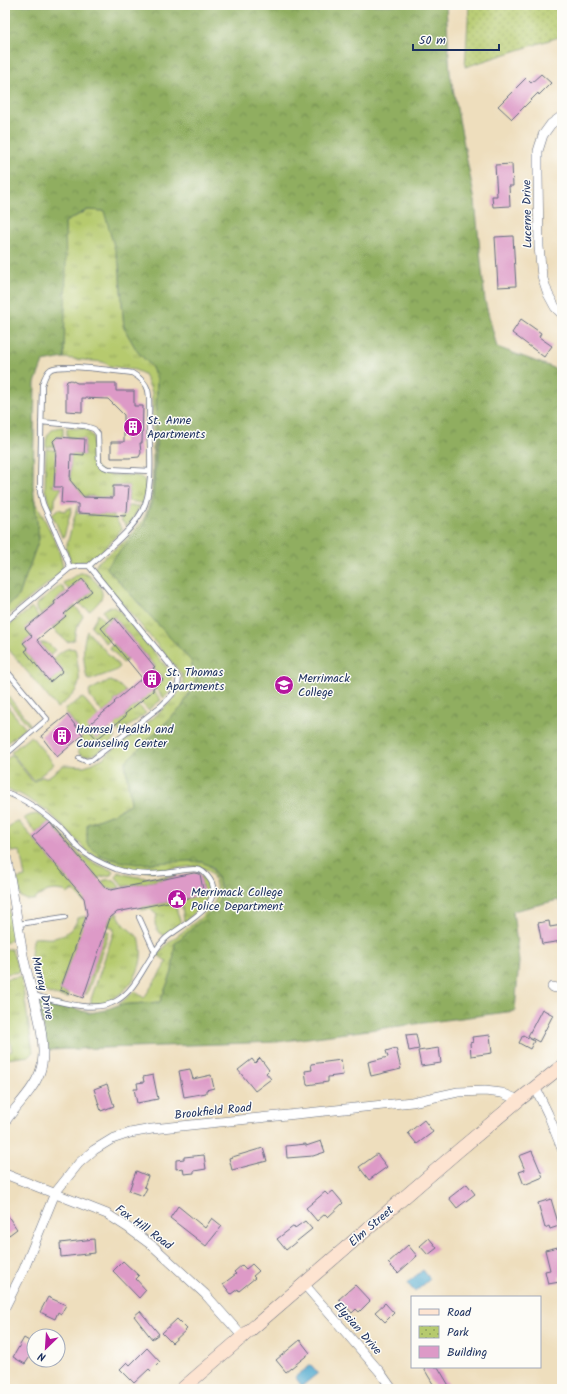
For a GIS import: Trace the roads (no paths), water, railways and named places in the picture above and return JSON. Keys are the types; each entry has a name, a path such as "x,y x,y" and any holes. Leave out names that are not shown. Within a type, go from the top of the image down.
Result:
{"main road":[{"name":"Elm Street","path":"182,1389 519,1100 562,1066"}],"street":[{"name":"Lucerne Drive","path":"562,116 551,124 543,135 538,150 539,247 542,276 548,294 555,307 562,314"},
{"name":"Murray Drive","path":"5,850 26,968 44,1051 40,1072 27,1093 5,1122"},
{"path":"552,987 562,988"},
{"path":"535,1087 562,1149"},
{"name":"Brookfield Road","path":"5,1307 24,1268 55,1193 79,1163 94,1150 112,1139 130,1133 152,1129 412,1102 458,1092 485,1091 502,1093 519,1100"},
{"name":"Fox Hill Road","path":"5,1174 106,1214 143,1239 205,1294 243,1337"},
{"name":"Elysian Drive","path":"304,1284 392,1389"}],"lane":[{"path":"5,622 70,568 89,566 119,539 143,511 148,495 150,471 148,390 141,378 132,373 62,366 51,369 46,374 42,385 40,492 42,504 70,568"},
{"path":"41,422 85,426 94,429 98,434 99,463 104,467 109,469 150,471"},
{"path":"79,758 86,761 92,760 162,705 172,695 178,686 178,677 170,665 89,566"},
{"path":"5,669 47,719 5,756"},
{"path":"5,792 27,801 64,831 80,849 95,860 116,869 137,874 164,873 194,869 201,871 212,883 213,893 209,902 201,912 164,939 134,985 116,1002 96,1007 85,1007 33,995"},
{"path":"19,924 65,917"},
{"path":"139,917 155,952"}],"water":[{"path":"423,1270 430,1279 415,1292 407,1283"},
{"path":"311,1365 318,1373 302,1386 295,1377"}],"place":[{"name":"St. Anne Apartments","path":"133,427"},
{"name":"St. Thomas Apartments","path":"152,679"},
{"name":"Merrimack College","path":"284,685"},
{"name":"Hamsel Health and Counseling Center","path":"62,736"},
{"name":"Merrimack College Police Department","path":"177,899"}]}
